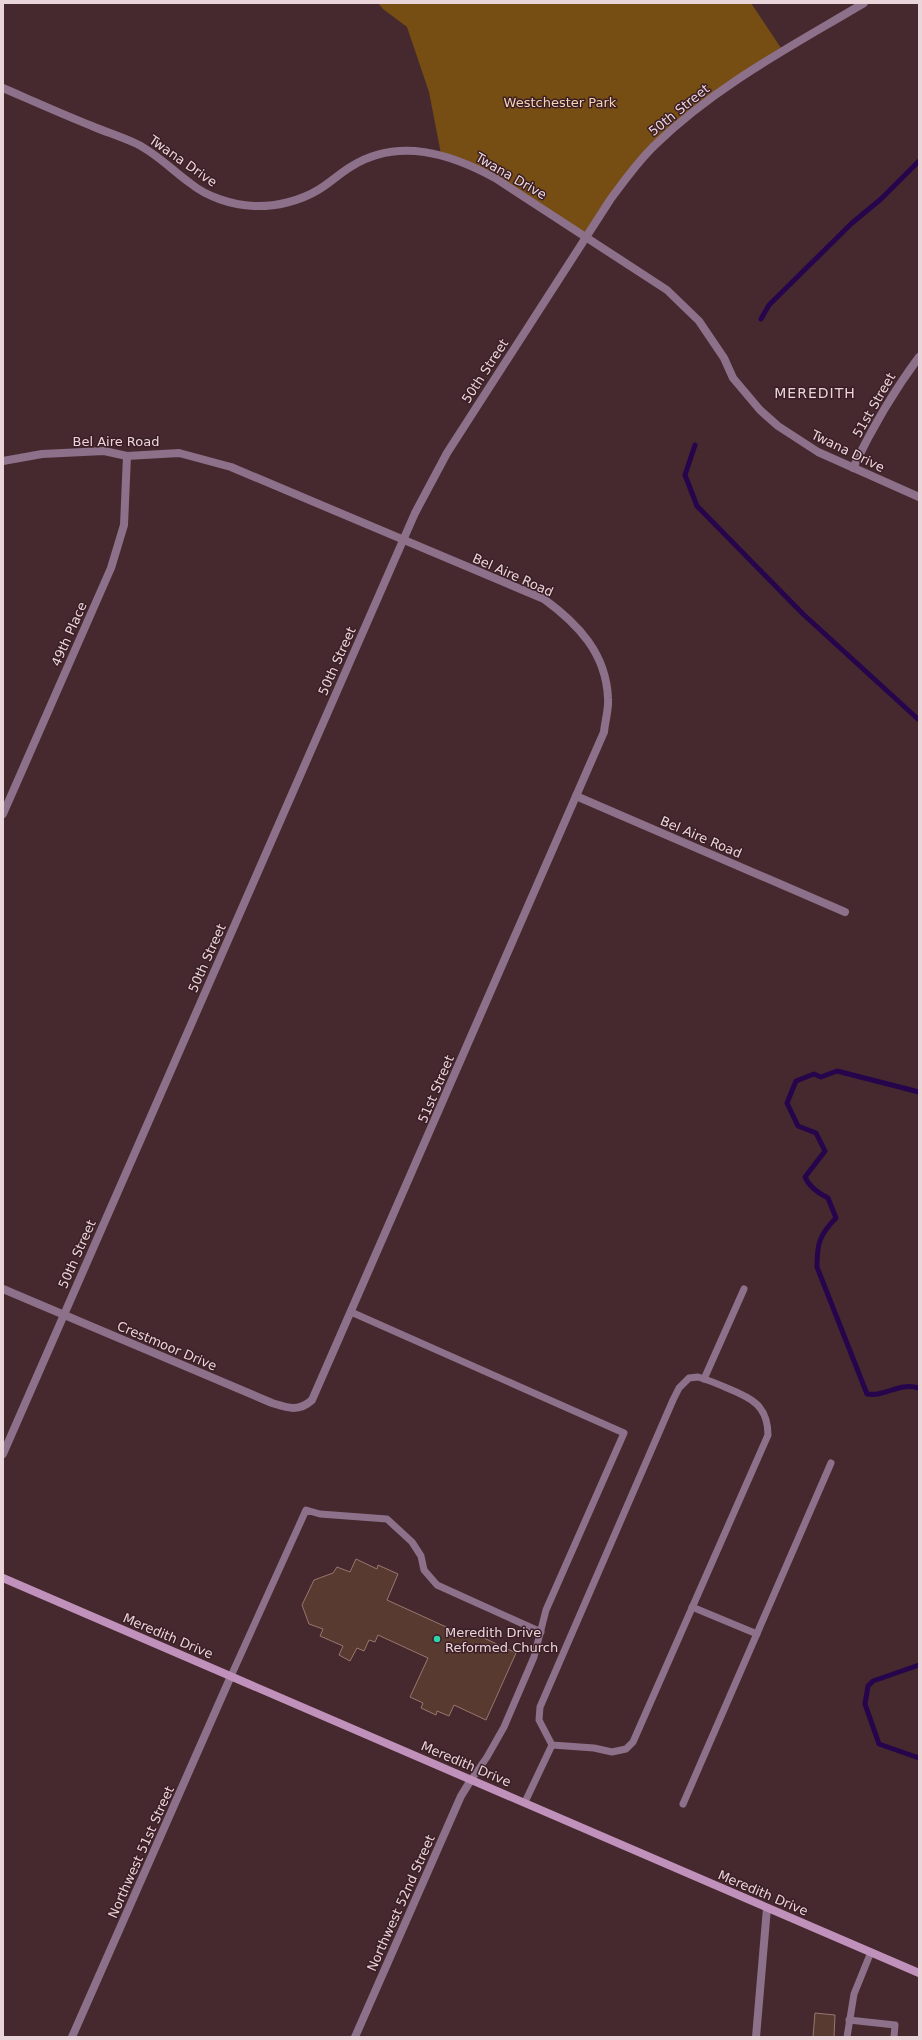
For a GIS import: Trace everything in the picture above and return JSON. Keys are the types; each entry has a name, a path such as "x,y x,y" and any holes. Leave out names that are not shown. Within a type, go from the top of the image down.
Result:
{"main road":[{"name":"Meredith Drive","path":"3,1578 919,1973"}],"street":[{"name":"50th Street","path":"3,1454 403,540 415,513 447,453 587,236 631,171 655,144 695,110 750,70 864,3"},
{"name":"Twana Drive","path":"3,88 137,144 160,158 190,184 210,196 230,203 254,206 276,205 298,199 317,191 353,165 375,156 397,151 420,150 441,154 472,166 495,178 587,236 667,290 699,320 724,358 733,378 760,410 778,426 818,452 919,497"},
{"name":"51st Street","path":"854,468 870,432 898,385 919,356"},
{"name":"Bel Aire Road","path":"3,461 42,454 104,450 127,456 179,453 231,467 544,599 568,616 586,636 602,666 608,699 604,732 576,796 845,912"},
{"name":"49th Place","path":"3,814 111,568 124,526 127,456"},
{"name":"51st Street","path":"316,1391 576,796"},
{"name":"Crestmoor Drive","path":"3,1289 284,1407 296,1409 305,1406 312,1400 316,1391"},
{"name":"Northwest 51st Street","path":"72,2037 231,1676"},
{"name":"Northwest 52nd Street","path":"355,2037 458,1803 471,1780"},
{"path":"756,2037 767,1908"}],"lane":[{"path":"704,1379 744,1289"},
{"path":"351,1312 624,1433 546,1610 534,1657 504,1727 487,1757 471,1780"},
{"path":"689,1378 704,1379 747,1396 760,1406 768,1424 768,1435 633,1742 626,1749 612,1752 594,1748 552,1745 539,1720 540,1707 679,1388 689,1378"},
{"path":"684,1804 831,1463"},
{"path":"231,1676 306,1510 320,1514 387,1519 412,1542 421,1556 424,1570 437,1585 540,1632"},
{"path":"692,1607 757,1634"},
{"path":"525,1802 552,1745"},
{"path":"847,2037 854,1994 871,1952"},
{"path":"849,2020 895,2025 894,2037"}],"green space":[{"name":"Westchester Park","path":"378,3 751,3 783,51 749,70 655,144 587,236 495,178 441,154 429,92 407,27 383,9"}],"building":[{"name":"Meredith Drive Reformed Church","path":"356,1559 377,1569 378,1565 398,1574 387,1600 466,1636 469,1631 516,1653 486,1720 454,1705 449,1716 437,1711 436,1715 421,1708 423,1703 410,1697 428,1658 378,1635 375,1642 369,1640 364,1651 357,1648 350,1661 339,1655 343,1646 320,1636 323,1629 309,1624 302,1605 314,1580 333,1573 337,1567 350,1572"},
{"path":"815,2013 835,2015 834,2037 813,2037"}],"waterway":[{"path":"761,319 769,305 852,223 881,199 919,161"},
{"path":"695,445 685,475 697,506 803,614 919,720"},
{"path":"919,1092 837,1071 821,1077 814,1074 796,1081 787,1103 798,1126 816,1133 825,1151 805,1177 814,1189 828,1198 836,1218 830,1224 820,1240 817,1267 867,1394 880,1393 904,1387 919,1388"},
{"path":"919,1665 873,1681 868,1686 865,1704 879,1744 919,1758"}],"place":[{"name":"Meredith Drive Reformed Church","path":"437,1639"}],"district":[{"name":"MEREDITH","path":"815,393"}]}
